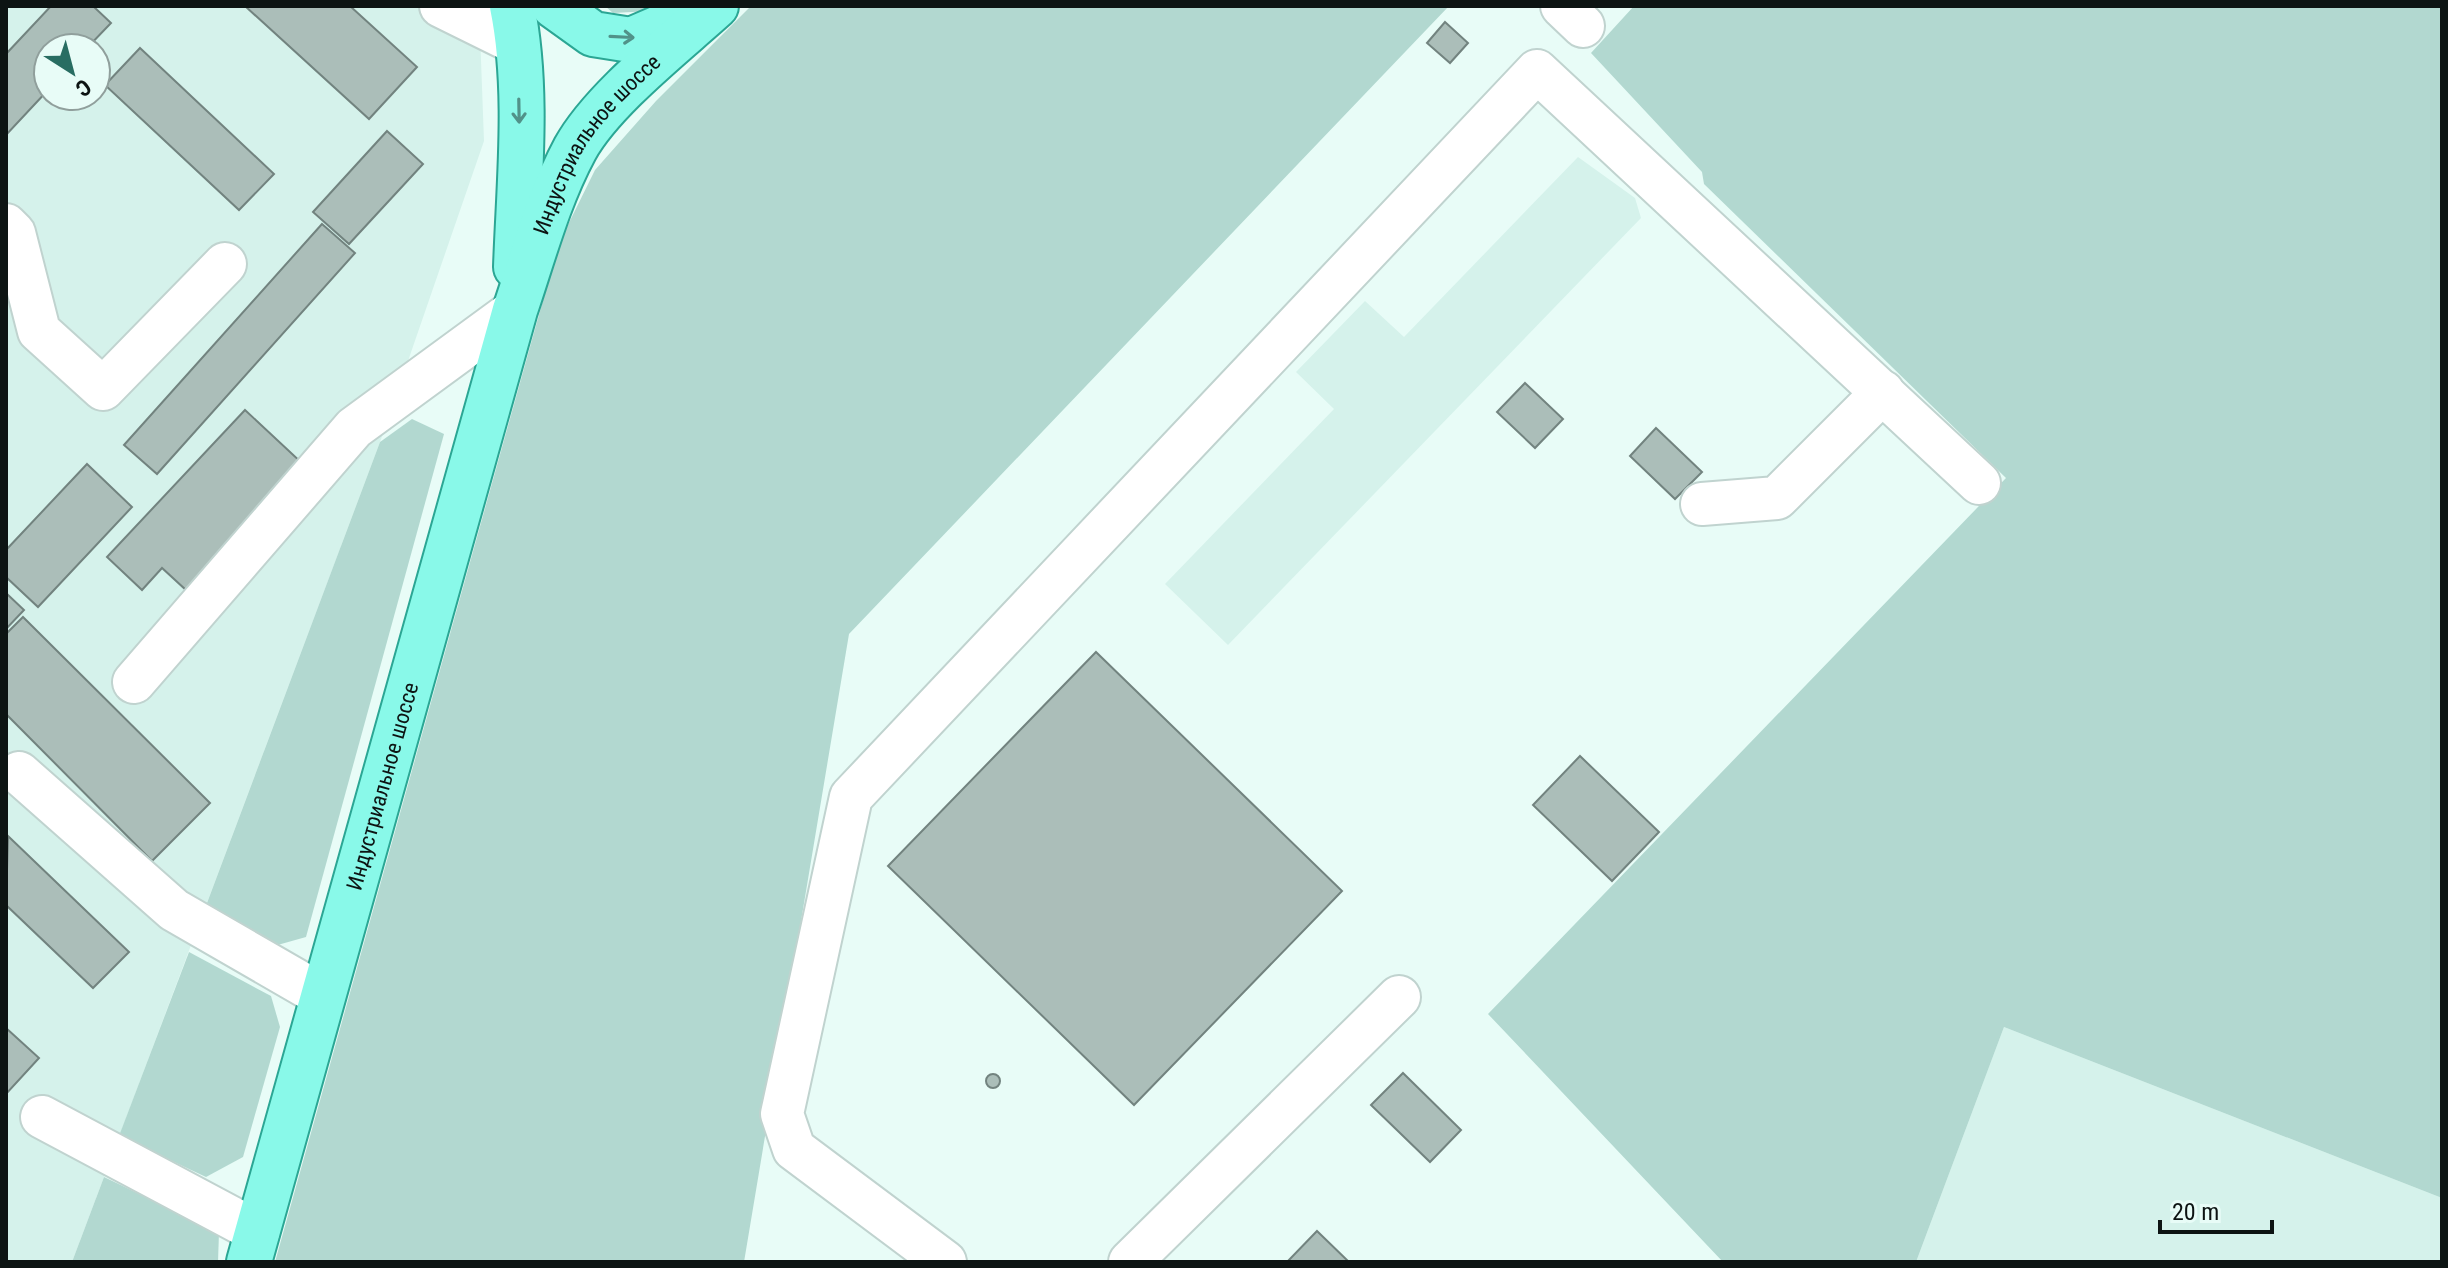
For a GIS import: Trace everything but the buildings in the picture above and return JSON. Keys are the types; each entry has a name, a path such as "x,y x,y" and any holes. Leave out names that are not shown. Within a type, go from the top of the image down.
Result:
{"main road":[{"path":"554,6 593,34 631,40 709,6"},
{"name":"Индустриальное шоссе","path":"253,1247 515,310 576,148 628,85 716,6"},
{"name":"Индустриальное шоссе","path":"515,25 520,149 515,310"}],"lane":[{"path":"441,6 515,25"},
{"path":"945,1262 794,1149 782,1114 851,797 1537,71 1979,483"},
{"path":"6,225 14,233 39,331 103,389 225,264"},
{"path":"134,682 354,428 515,310"},
{"path":"1702,504 1777,498 1883,392"},
{"path":"19,773 174,910 323,996"},
{"path":"1130,1262 1399,997"},
{"path":"42,1117 253,1247"}],"shaded area":[{"path":"6,6 479,6 484,141 380,442 72,1262 6,1262"},
{"path":"605,6 663,6 651,11 613,13"},
{"path":"751,6 1449,6 849,634 744,1262 275,1262 559,243 595,170 656,101"},
{"path":"1634,6 2442,6 2442,1198 2004,1027 1916,1262 1723,1262 1488,1014 2006,478 1704,184 1702,172 1591,53"},
{"path":"1578,157 1635,198 1641,218 1228,645 1165,584 1334,409 1296,372 1365,301 1404,337"},
{"path":"412,419 444,434 306,937 274,946 207,903 380,442"},
{"path":"189,952 271,996 280,1027 243,1157 206,1177 119,1136"},
{"path":"2004,1027 2442,1198 2442,1262 1916,1262"},
{"path":"104,1177 219,1232 218,1262 72,1262"}]}
